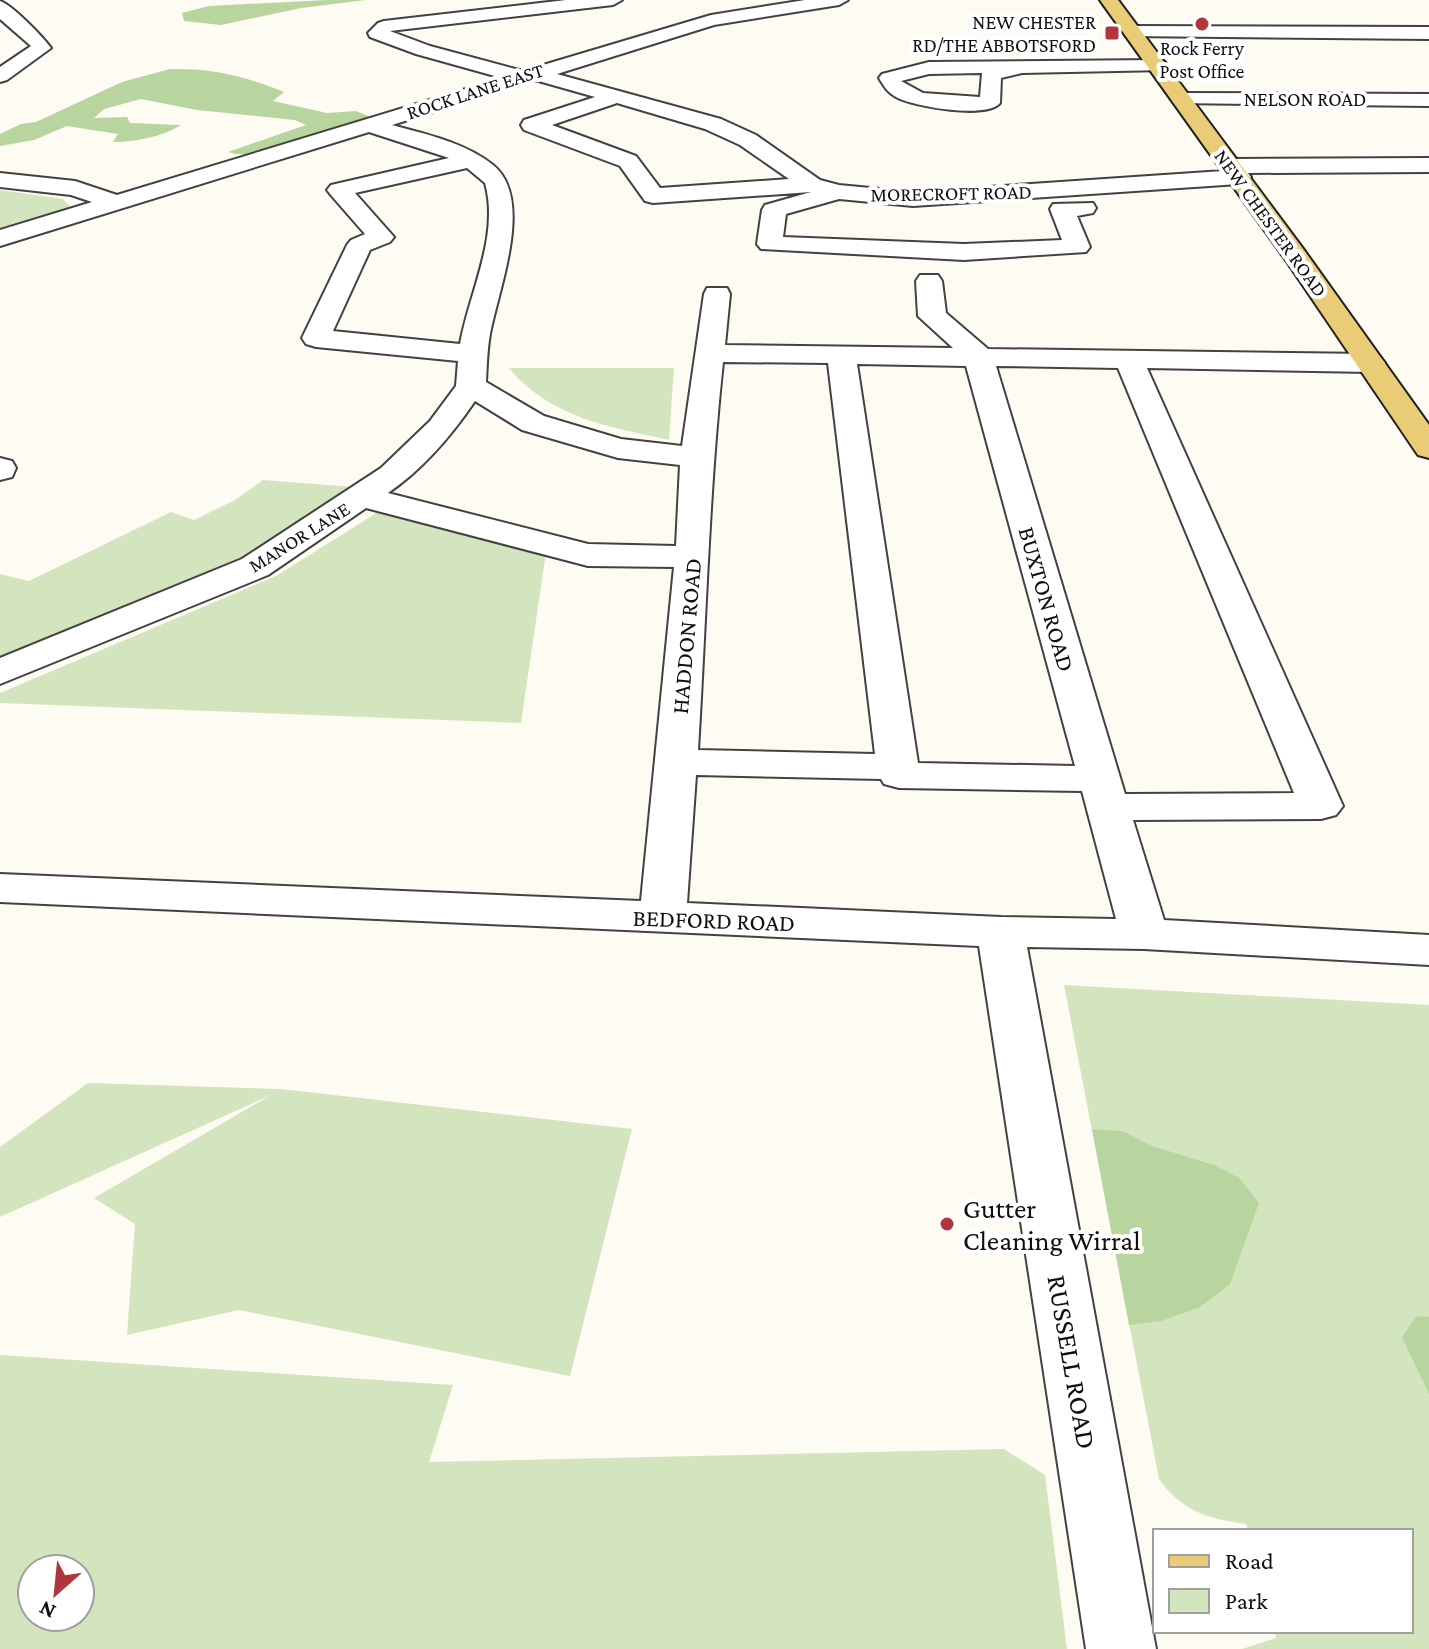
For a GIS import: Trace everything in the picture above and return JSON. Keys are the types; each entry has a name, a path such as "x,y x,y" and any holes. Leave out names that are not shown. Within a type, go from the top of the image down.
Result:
{"main road":[{"name":"NEW CHESTER ROAD","path":"1109,0 1429,448"}],"street":[{"name":"MORECROFT ROAD","path":"613,0 408,23 384,27 377,33 423,50 618,96 713,124 737,134 812,185 838,192 913,199 1060,190 1234,172 1429,165"},
{"name":"ROCK LANE EAST","path":"0,238 711,20 839,0"},
{"path":"0,6 5,16 34,34 41,48 0,76"},
{"path":"687,10 711,20"},
{"path":"1354,16 1373,33"},
{"path":"1133,32 1429,33"},
{"path":"1022,67 991,75 990,103 927,101 896,89 889,78 929,68 1022,67 1158,66"},
{"name":"NELSON ROAD","path":"1181,99 1332,94 1429,100"},
{"path":"618,96 532,125 628,161 653,196 812,185"},
{"path":"370,125 469,152 496,181 503,216 472,370"},
{"path":"513,138 544,131"},
{"path":"469,152 339,190 381,237 360,245 316,338 472,370 533,423 618,448 697,457"},
{"path":"0,180 75,188 115,202"},
{"name":"MORECROFT ROAD","path":"838,192 774,210 770,244 891,252 1077,247 1062,209 1084,208 1060,190"},
{"path":"929,281 932,316 978,355"},
{"name":"HADDON ROAD","path":"663,918 693,557 697,457 717,294"},
{"path":"708,353 1370,363"},
{"path":"841,354 899,775 1103,793 1321,806 1128,358"},
{"name":"BUXTON ROAD","path":"978,355 1144,934"},
{"name":"MANOR LANE","path":"0,672 255,567 393,475 441,428 472,370"},
{"path":"362,497 588,555 693,557"},
{"path":"675,762 898,767"},
{"name":"BEDFORD ROAD","path":"0,888 1001,932 1144,934 1429,950"},
{"name":"RUSSELL ROAD","path":"1001,932 1121,1649"}],"green space":[{"path":"366,0 301,8 221,25 184,21 182,13 209,6"},
{"path":"170,69 242,77 284,92 273,101 327,113 356,111 373,118 279,149 242,154 228,152 306,125 295,120 197,110 141,99 104,109 94,118 127,117 130,123 181,125 148,138 113,142 118,134 67,126 34,140 0,146 0,134 21,124 36,122 122,82"},
{"path":"0,190 63,199 71,207 0,229"},
{"path":"509,368 674,368 669,440 603,425 562,409 543,399"},
{"path":"263,480 366,488 248,565 25,657 16,651 0,657 0,574 29,581 171,512 194,520 235,500"},
{"path":"386,507 546,552 521,723 0,703 0,693 276,576"},
{"path":"1064,985 1429,1005 1429,1649 1242,1649 1276,1638 1275,1633 1413,1633 1413,1529 1248,1529 1246,1524 1197,1512 1177,1499 1159,1479"},
{"path":"88,1083 281,1089 632,1129 570,1376 239,1310 127,1335 135,1224 94,1198 271,1095 0,1217 0,1147"},
{"path":"1092,1129 1123,1131 1152,1146 1214,1165 1239,1178 1259,1203 1230,1284 1200,1307 1161,1321 1129,1325"},
{"path":"1417,1316 1429,1317 1429,1394 1402,1337"},
{"path":"0,1355 453,1385 429,1462 1004,1449 1045,1475 1067,1649 0,1649"}],"place":[{"name":"Rock Ferry Post Office","path":"1202,24"},
{"name":"NEW CHESTER RD/THE ABBOTSFORD","path":"1112,33"},
{"name":"Gutter Cleaning Wirral","path":"947,1224"}]}
